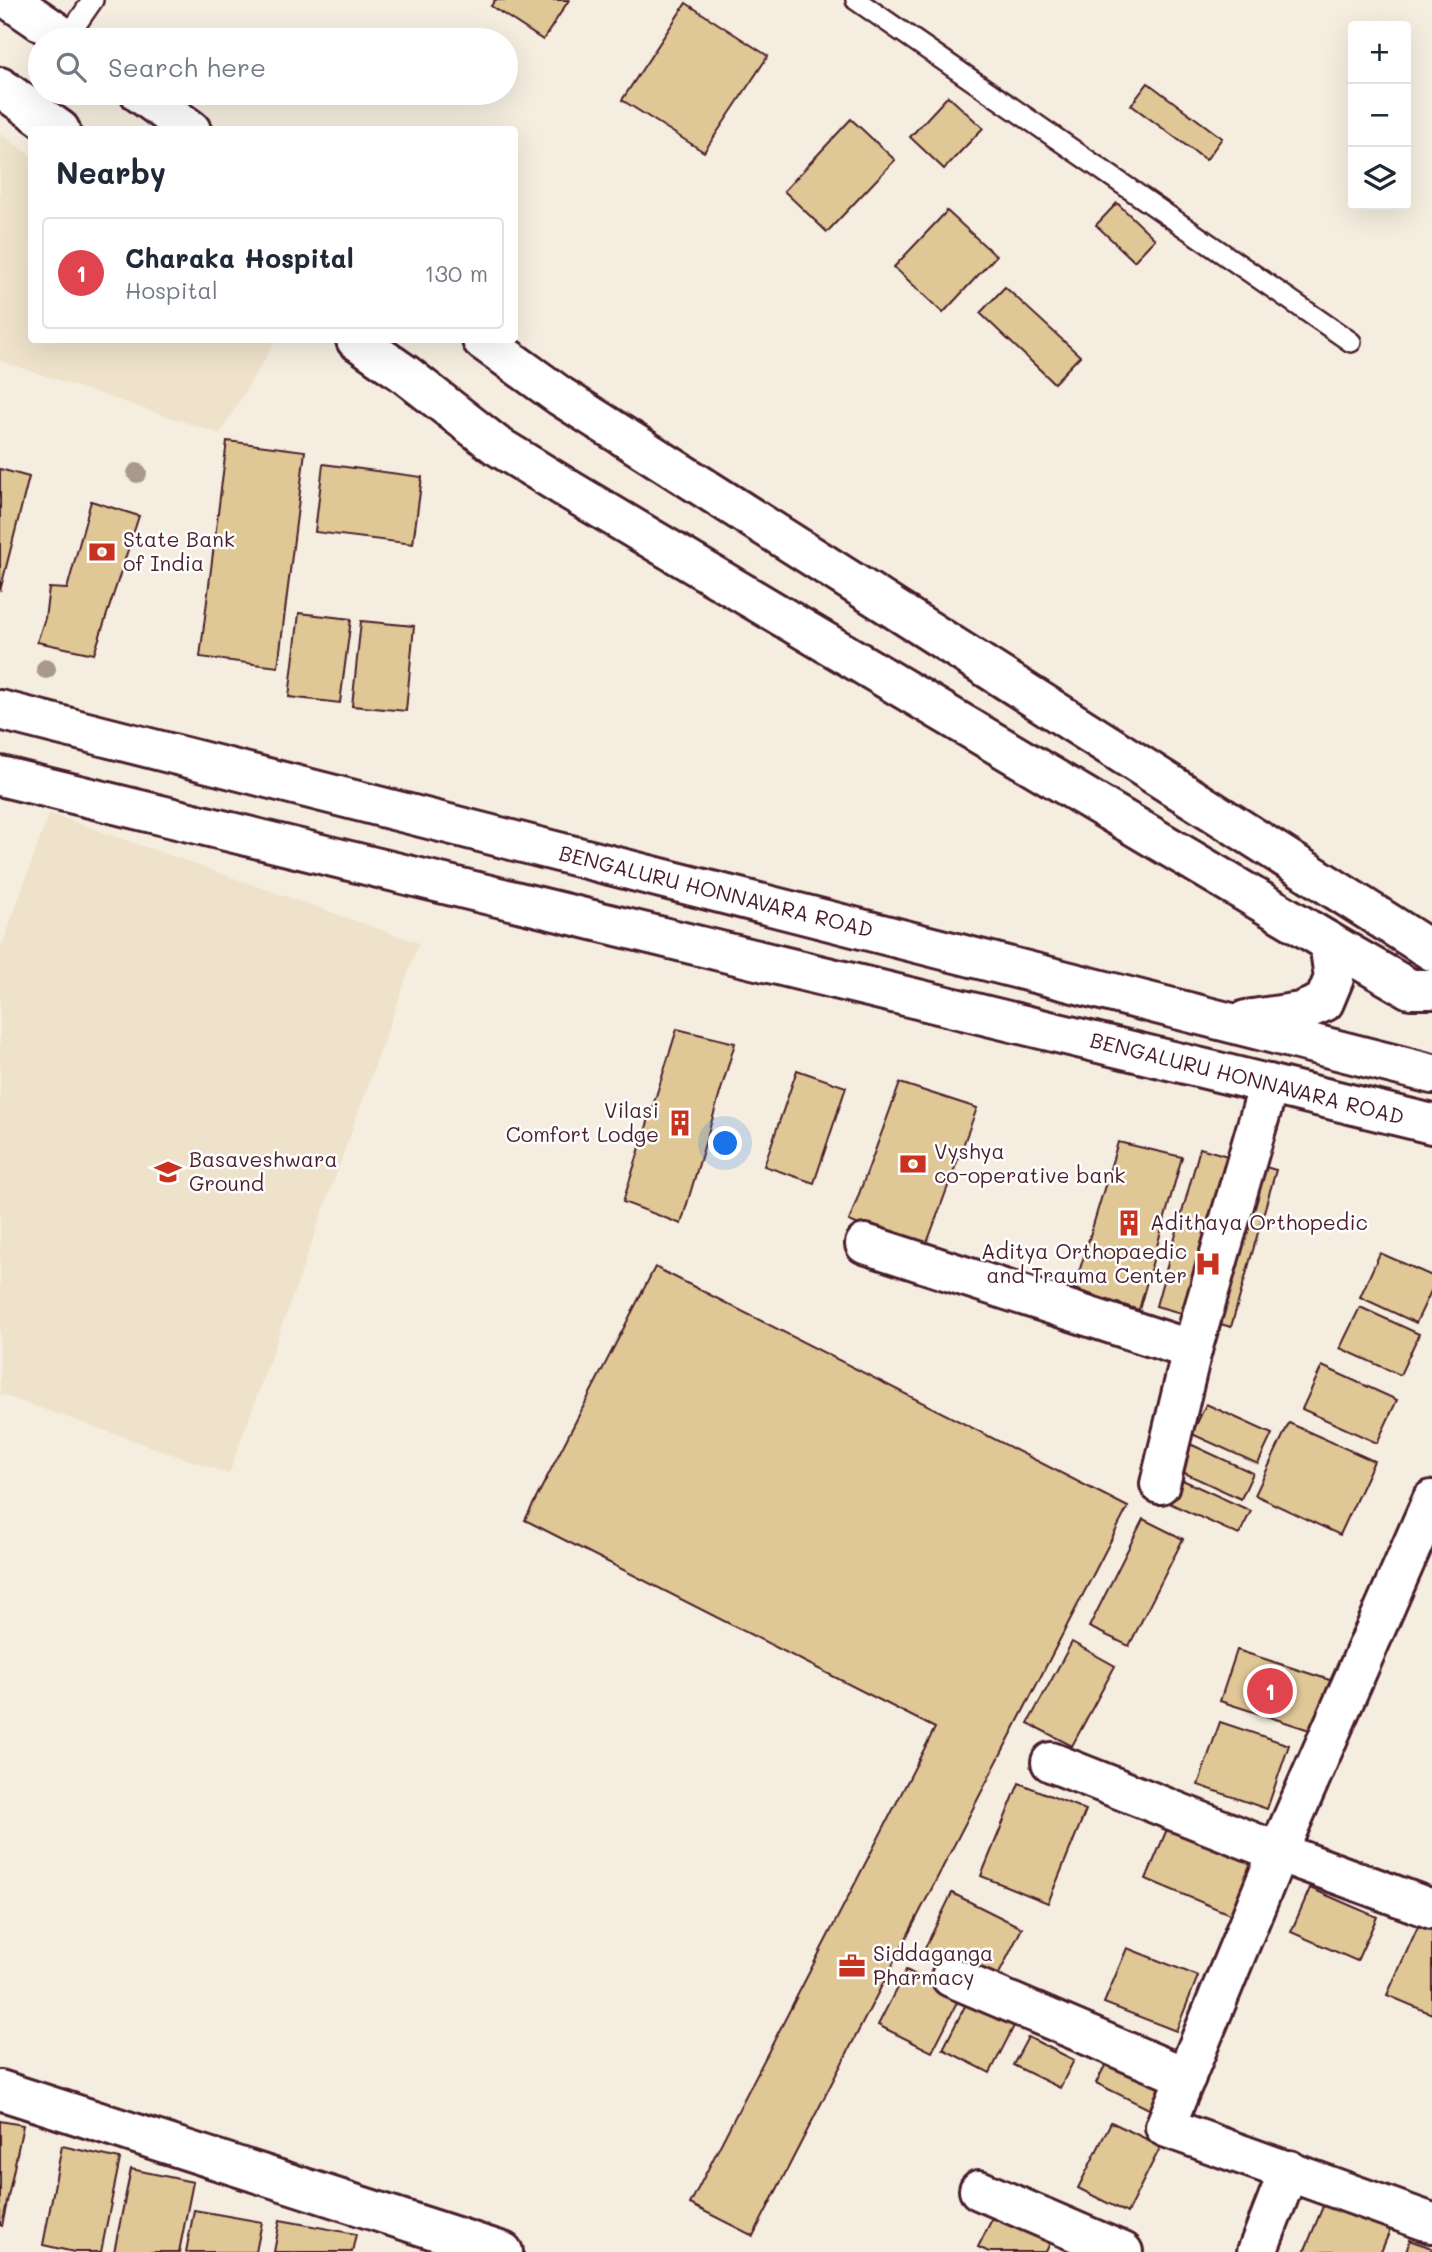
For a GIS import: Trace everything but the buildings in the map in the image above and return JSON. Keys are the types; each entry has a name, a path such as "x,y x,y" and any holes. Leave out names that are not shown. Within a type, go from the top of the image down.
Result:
{"main road":[{"path":"10,0 50,28"},
{"path":"0,87 54,126"},
{"path":"157,105 186,126"},
{"path":"360,343 496,445 1329,942 1410,989 1432,989"},
{"path":"486,343 560,396 1432,951"},
{"name":"BENGALURU HONNAVARA ROAD","path":"0,710 1432,1074"},
{"name":"BENGALURU HONNAVARA ROAD","path":"0,776 1432,1124"},
{"path":"1226,1022 1300,1012 1324,1002 1334,978 1329,942"},
{"path":"1160,1484 1192,1350 1269,1084"},
{"path":"865,1244 1192,1350"},
{"path":"1432,1500 1278,1852 1165,2127 1432,2222"},
{"path":"1051,1762 1278,1852 1432,1909"},
{"path":"951,1977 1186,2077"},
{"path":"0,2090 503,2252"},
{"path":"1257,2252 1289,2170"},
{"path":"979,2190 1123,2252"}],"lane":[{"path":"75,28 93,0"},
{"path":"856,0 1351,342"}],"shaded area":[{"path":"0,133 28,154 28,343 274,343 220,434 0,361"},
{"name":"Basaveshwara Ground","path":"49,813 419,943 229,1474 0,1394 0,951"}],"place":[{"name":"State Bank of India","path":"102,552"},
{"name":"Vilasi Comfort Lodge","path":"680,1123"},
{"name":"Vyshya co-operative bank","path":"913,1164"},
{"name":"Basaveshwara Ground","path":"168,1172"},
{"name":"Adithaya Orthopedic","path":"1129,1223"},
{"name":"Aditya Orthopaedic and Trauma Center","path":"1208,1264"},
{"name":"Charaka Hospital","path":"1270,1691"},
{"name":"Siddaganga Pharmacy","path":"852,1966"}]}
